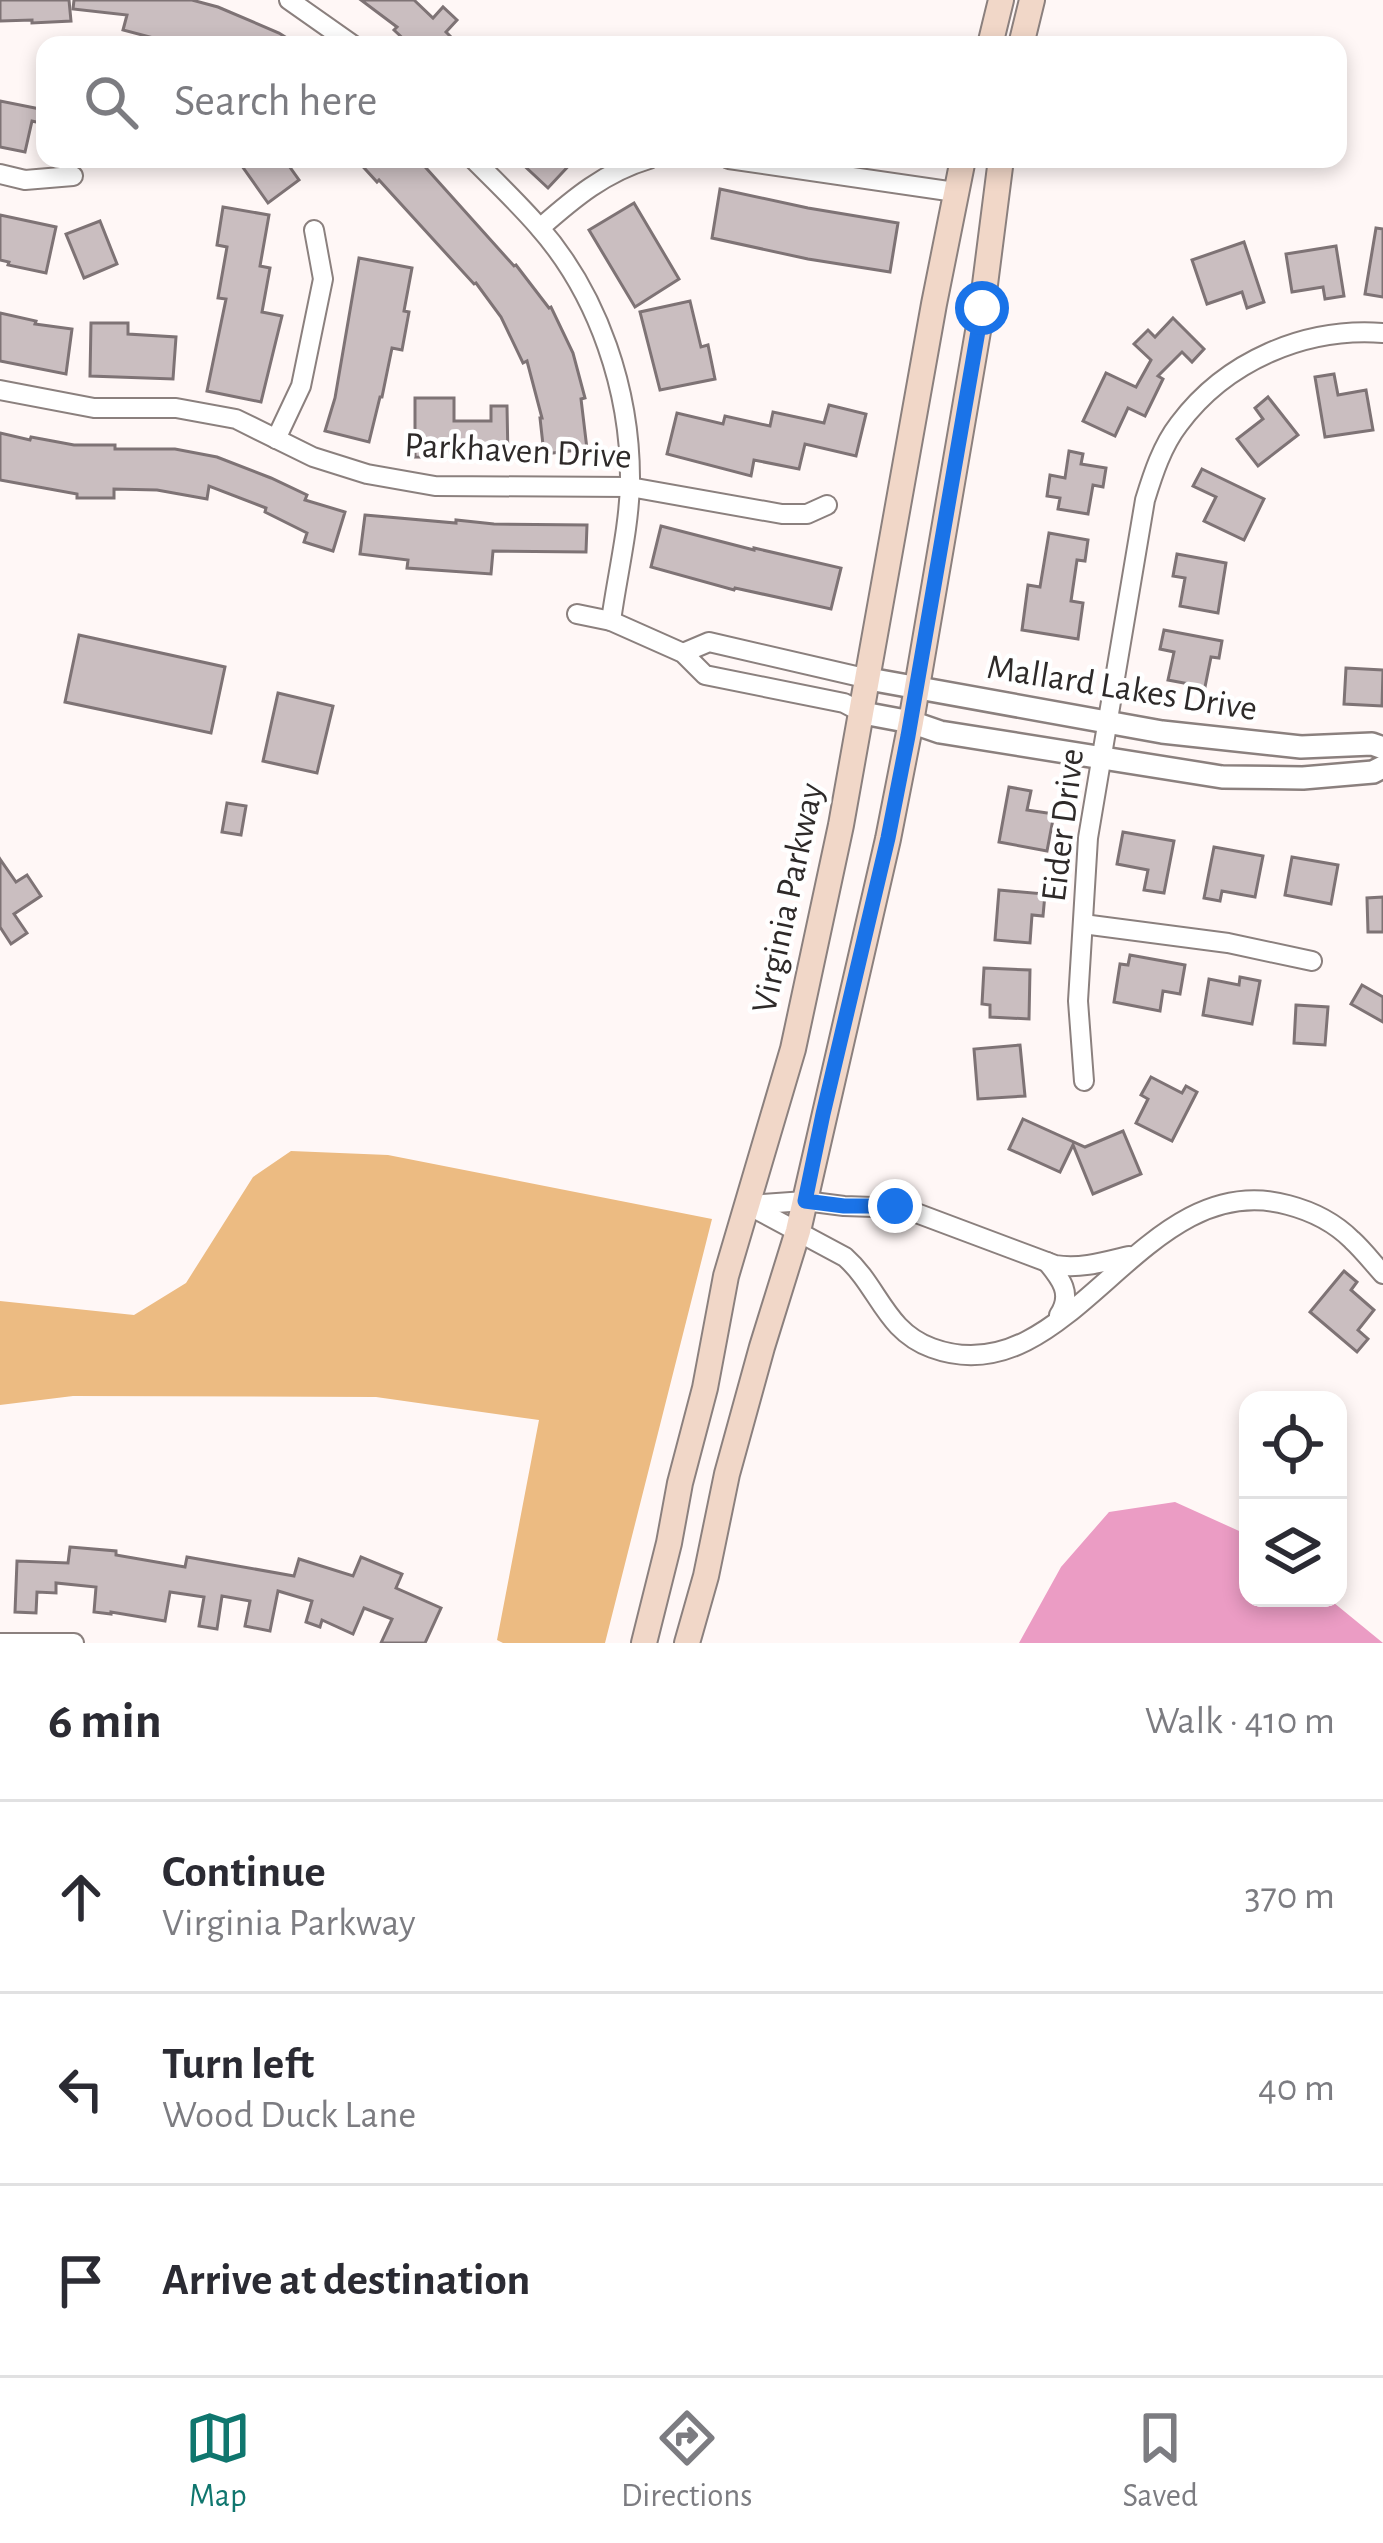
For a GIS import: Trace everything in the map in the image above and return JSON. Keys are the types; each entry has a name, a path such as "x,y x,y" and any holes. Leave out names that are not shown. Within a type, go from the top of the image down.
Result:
{"main road":[{"path":"992,36 1001,0"},
{"path":"1023,36 1032,0"},
{"name":"Virginia Parkway","path":"644,1643 706,1388 726,1276 793,1048 863,712 961,168"},
{"path":"687,1643 733,1453 798,1231 888,838 982,308 1000,168"}],"street":[{"path":"289,0 340,36"},
{"path":"482,168 540,228 579,286 604,337 622,397 630,487 610,622"},
{"path":"540,228 591,185 623,168"},
{"path":"791,168 956,192"},
{"path":"0,174 25,180 73,176"},
{"path":"276,439 301,386 323,279 314,230"},
{"name":"Eider Drive","path":"1084,1081 1078,1001 1088,838 1145,500 1159,460 1178,426 1214,385 1258,358 1303,340 1383,333"},
{"name":"Parkhaven Drive","path":"0,390 94,408 176,408 236,419 313,457 367,474 435,486 630,487 782,514 806,514 826,505"},
{"name":"Mallard Lakes Drive","path":"577,614 610,622 683,653 710,642 916,689 1162,732 1301,747 1372,744 1383,748"},
{"path":"683,653 705,675 844,703 863,712"},
{"name":"Mallard Lakes Drive","path":"863,712 940,732 1222,777 1304,778 1372,772 1383,766"},
{"path":"1083,924 1312,961"},
{"path":"748,1205 844,1257 857,1268 892,1323 928,1347 970,1357 1028,1341 1134,1255 1209,1206 1271,1200 1321,1217 1350,1237 1383,1274"},
{"path":"748,1205 805,1201 903,1208 1048,1262 1081,1267 1134,1255"},
{"path":"1048,1262 1064,1282 1066,1295 1054,1324"},
{"path":"2,1643 74,1643"}],"shaded area":[{"path":"291,1151 388,1155 712,1219 605,1643 497,1640 539,1420 376,1397 73,1396 0,1405 0,1301 134,1315 186,1283 253,1177"},
{"path":"1175,1502 1239,1531 1239,1607 1339,1607 1383,1643 1019,1643 1061,1567 1109,1512"}],"building":[{"path":"0,0 69,0 71,21 0,21"},
{"path":"74,0 192,0 284,36 146,36 123,30 127,15 73,9"},
{"path":"361,0 414,0 433,18 443,7 457,20 446,32 450,36 400,36 394,30 397,27"},
{"path":"0,101 36,108 25,152 0,147"},
{"path":"243,168 290,168 299,180 268,203"},
{"path":"364,168 426,168 551,307 573,353 585,398 581,399 587,449 544,454 542,418 527,361 523,363 501,317 476,283"},
{"path":"527,168 567,168 548,188"},
{"path":"720,189 898,223 890,272 712,238"},
{"path":"634,203 679,279 635,307 589,230"},
{"path":"223,207 269,215 260,266 270,268 262,312 282,316 261,402 207,391 226,299 218,298 227,247 217,245"},
{"path":"0,215 56,227 46,273 0,260"},
{"path":"100,221 117,264 84,278 66,234"},
{"path":"1376,228 1383,229 1383,297 1365,294"},
{"path":"1244,242 1264,302 1247,308 1242,292 1207,304 1192,260"},
{"path":"1336,246 1344,296 1325,299 1323,287 1292,292 1286,254"},
{"path":"359,258 412,268 402,350 392,348 369,442 325,431"},
{"path":"690,301 701,347 708,345 715,379 660,390 640,312"},
{"path":"0,313 72,329 66,374 0,361"},
{"path":"1173,318 1204,349 1192,362 1182,352 1158,376 1163,379 1145,416 1128,408 1115,436 1083,421 1106,373 1136,387 1151,360 1134,344 1148,330 1155,337"},
{"path":"91,323 128,323 128,334 176,337 173,379 90,376"},
{"path":"1334,374 1338,395 1366,390 1373,430 1325,437 1315,377"},
{"path":"1268,397 1298,435 1258,466 1237,439 1263,419 1255,408"},
{"path":"415,398 454,398 454,421 491,421 491,406 507,406 508,458 415,457"},
{"path":"829,405 866,414 856,456 805,444 799,469 754,460 751,476 667,454 677,413 723,424 725,416 770,426 773,412 824,423"},
{"path":"0,433 74,445 175,449 217,457 307,495 305,500 345,512 333,551 304,542 307,533 265,512 266,508 209,486 207,499 157,490 114,489 114,498 77,498 77,494 0,480"},
{"path":"1069,451 1083,454 1081,464 1106,468 1103,487 1093,485 1088,514 1058,509 1060,498 1047,496 1050,475 1065,478"},
{"path":"1202,469 1264,499 1244,540 1204,521 1216,497 1193,486"},
{"path":"365,515 456,523 587,525 586,552 493,551 491,574 407,568 408,560 360,554"},
{"path":"661,526 841,568 831,609 651,567"},
{"path":"1049,533 1088,540 1085,561 1077,560 1071,601 1083,603 1078,639 1022,630 1028,585 1040,587"},
{"path":"1177,554 1226,563 1218,613 1180,606 1185,578 1173,576"},
{"path":"1164,630 1222,641 1219,658 1211,657 1205,687 1168,680 1174,652 1160,649"},
{"path":"79,635 225,667 211,733 65,702"},
{"path":"1346,668 1383,670 1382,706 1344,704"},
{"path":"278,693 333,706 317,773 263,761"},
{"path":"1009,787 1031,791 1027,810 1054,814 1047,851 999,842"},
{"path":"227,803 246,806 241,835 222,832"},
{"path":"1123,832 1174,841 1164,893 1144,890 1148,870 1117,864"},
{"path":"1214,847 1263,856 1255,897 1222,891 1220,901 1204,898"},
{"path":"1292,857 1338,865 1331,904 1285,895"},
{"path":"0,859 16,882 27,875 41,896 14,914 27,933 11,944 0,927"},
{"path":"999,890 1045,894 1043,916 1032,915 1030,943 995,940"},
{"path":"1383,897 1383,932 1368,932 1367,898"},
{"path":"1130,955 1185,965 1180,994 1163,991 1160,1011 1114,1002 1120,964 1128,965"},
{"path":"984,968 1030,970 1029,1019 990,1017 990,1005 982,1004"},
{"path":"1240,977 1260,981 1252,1024 1203,1015 1209,979 1239,985"},
{"path":"1362,985 1383,997 1383,1022 1351,1004"},
{"path":"1296,1005 1328,1007 1325,1045 1294,1043"},
{"path":"1020,1045 1025,1096 978,1099 974,1049"},
{"path":"1151,1077 1182,1093 1186,1086 1197,1092 1172,1141 1136,1123 1148,1099 1141,1095"},
{"path":"1023,1119 1085,1147 1123,1131 1141,1174 1093,1194 1073,1145 1060,1172 1009,1149"},
{"path":"1344,1271 1357,1282 1351,1290 1374,1310 1358,1330 1368,1339 1357,1352 1310,1312"},
{"path":"70,1547 116,1551 116,1555 185,1567 187,1557 294,1576 299,1559 353,1576 361,1557 402,1574 396,1588 441,1608 425,1643 381,1643 392,1619 364,1608 353,1634 322,1620 320,1627 306,1622 312,1601 278,1591 270,1631 245,1626 250,1601 222,1596 217,1629 199,1626 204,1597 170,1592 165,1621 94,1612 96,1587 56,1583 56,1593 37,1592 36,1613 15,1612 17,1561 68,1563"}],"route":[{"path":"895,1206 805,1201 888,838 982,308"}]}
